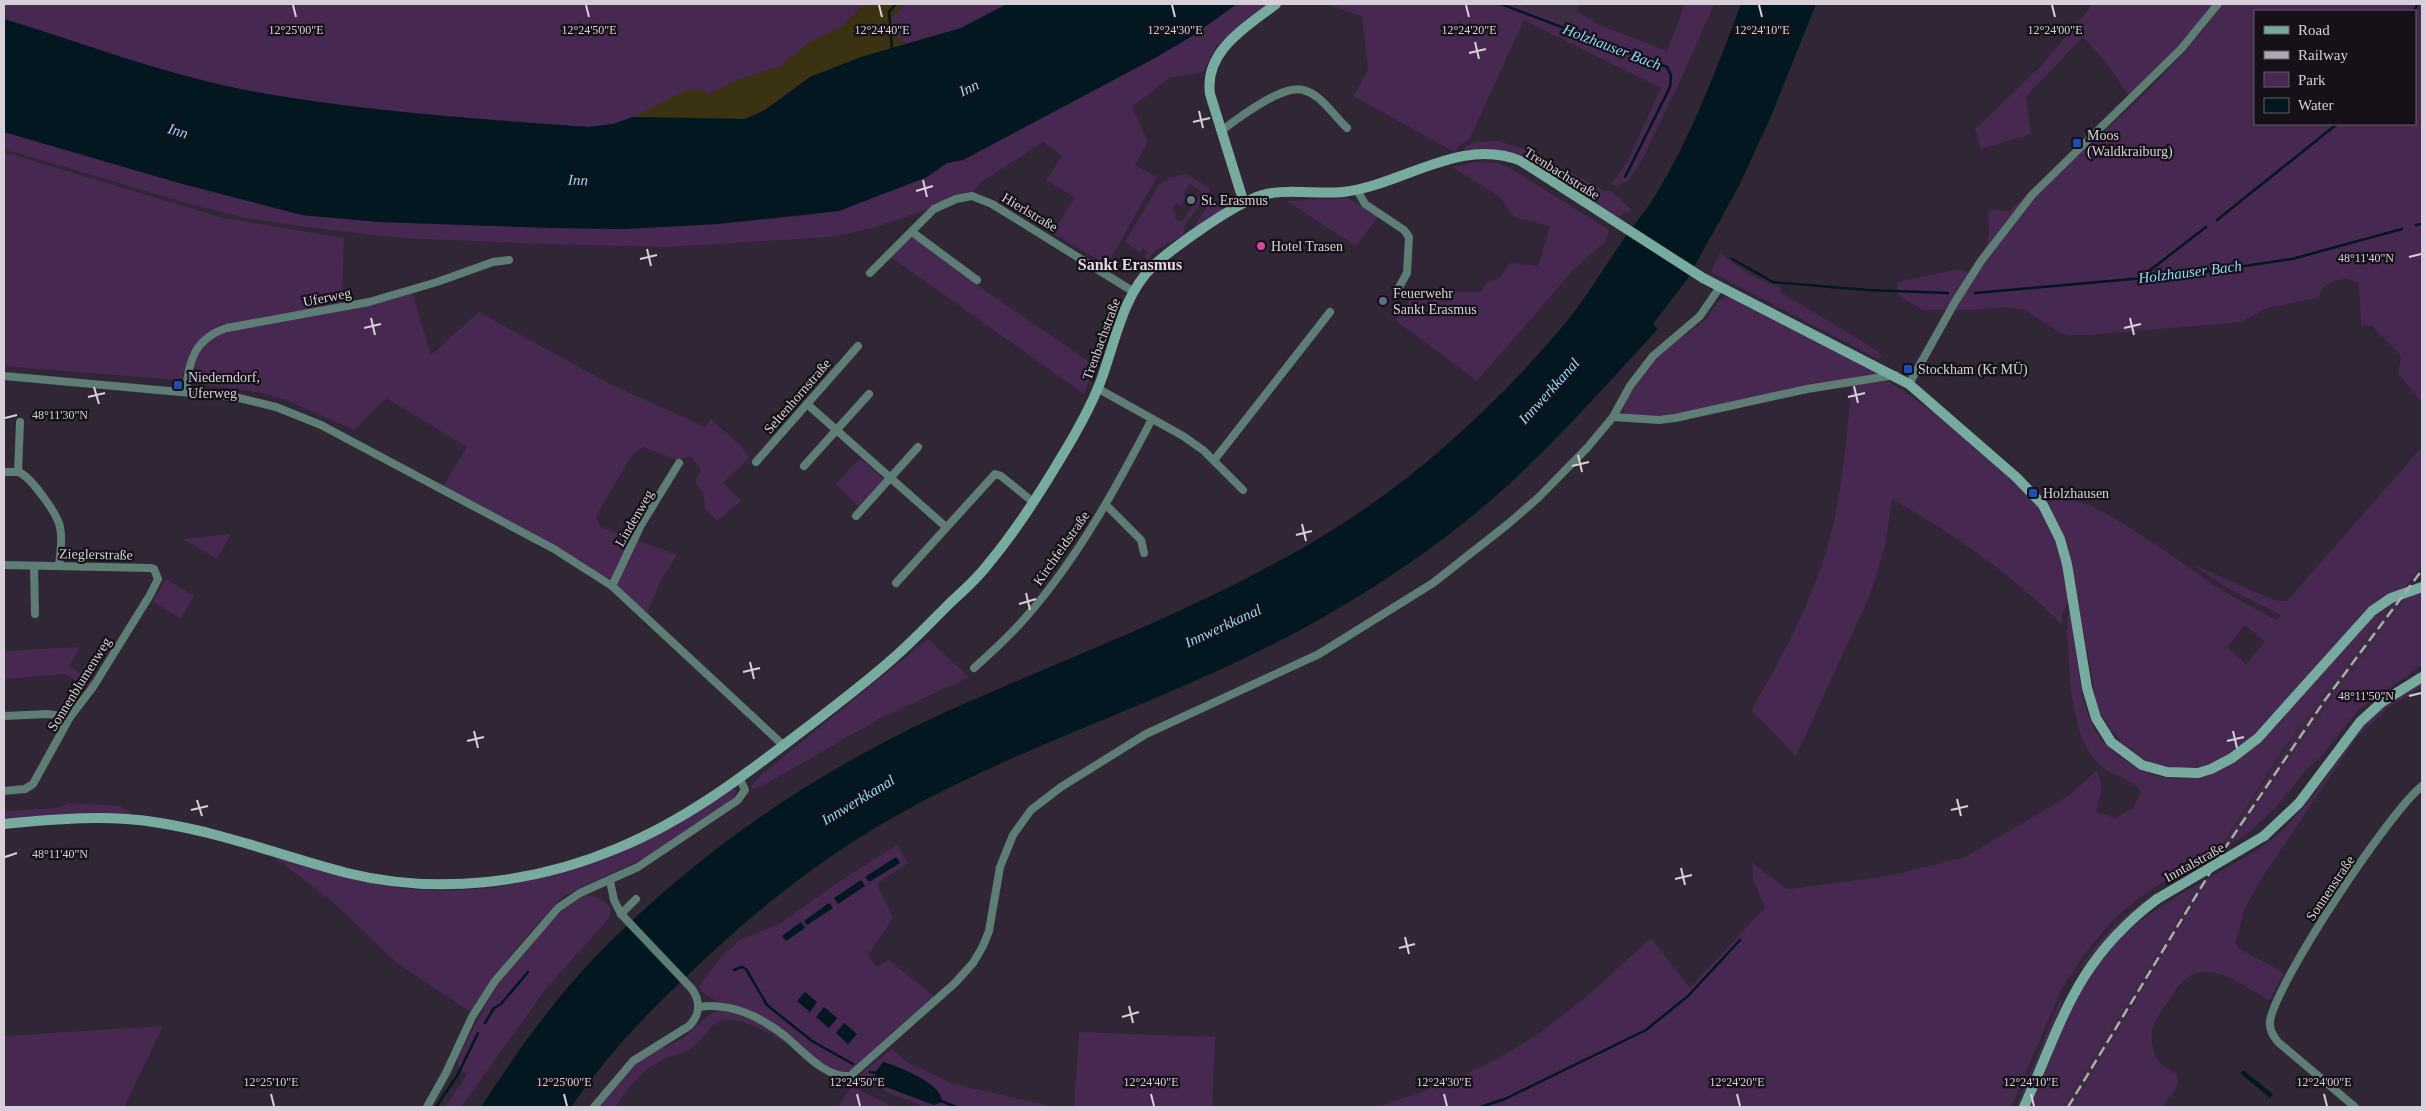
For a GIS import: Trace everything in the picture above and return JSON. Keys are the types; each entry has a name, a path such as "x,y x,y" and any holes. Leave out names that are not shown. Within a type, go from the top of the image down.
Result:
{"street":[{"path":"1244,203 1209,87 1213,65 1232,40 1276,4"},
{"path":"1909,384 1968,282 2032,195 2181,49 2218,4"},
{"path":"1221,131 1256,106 1286,92 1300,89 1320,100 1347,128"},
{"name":"Trenbachstraße","path":"4,824 84,818 140,820 219,835 306,861 373,878 423,884 476,883 549,871 617,849 683,815 740,779 870,678 904,649 973,581 1003,546 1060,459 1098,388 1125,311 1134,292 1148,272 1160,261 1244,203 1269,194 1356,190 1462,156 1474,154 1495,154 1521,161 1703,278 1895,375 1909,384 2016,477 2033,493 2050,516 2059,534 2065,556 2092,709 2100,727 2111,742 2142,765 2167,772 2198,772 2211,770 2232,758 2258,738 2372,611 2391,598 2422,587"},
{"path":"1356,190 1365,204 1404,230 1408,237 1407,273 1398,289"},
{"name":"Hierlstraße","path":"870,273 912,232 929,212 941,205 965,197 981,198 1134,292"},
{"path":"912,232 978,280"},
{"name":"Uferweg","path":"186,392 187,373 194,351 213,333 227,328 375,300 437,282 493,262 509,260"},
{"path":"699,1007 726,1007 749,1014 772,1026 832,1072 843,1077 853,1074 956,984 973,963 986,939 1000,867 1013,835 1031,810 1061,787 1146,734 1319,654 1432,583 1508,524 1538,498 1587,448 1613,417 1630,386 1653,356 1700,316 1720,287"},
{"path":"1214,460 1330,312"},
{"name":"Seltenhornstraße","path":"756,462 858,346"},
{"path":"1613,417 1675,418 1807,390 1895,375"},
{"path":"4,376 186,392 242,399 298,414 383,456 554,549 612,586 783,746"},
{"path":"1098,388 1183,436 1214,460 1243,490"},
{"path":"804,466 869,394"},
{"path":"807,404 838,429 946,527"},
{"name":"Kirchfeldstraße","path":"974,668 1026,618 1048,590 1106,505 1152,419"},
{"path":"18,472 20,422"},
{"path":"856,516 918,447"},
{"name":"Lindenweg","path":"612,586 641,525 680,463"},
{"path":"4,472 18,472 29,479 58,520 61,528 59,566"},
{"path":"896,583 995,474 1001,476 1032,501"},
{"name":"Kirchfeldstraße","path":"1106,505 1141,540 1144,553"},
{"name":"Zieglerstraße","path":"4,566 150,568 156,571"},
{"path":"34,566 35,614"},
{"name":"Sonnenblumenweg","path":"4,792 25,789 33,784 70,718 93,687 155,588 158,579 156,571"},
{"name":"Inntalstraße","path":"2024,1107 2057,1026 2081,979 2114,935 2157,899 2264,836 2300,803 2360,722 2382,702 2422,676"},
{"path":"4,716 47,714 70,718"},
{"path":"427,1107 446,1073 472,1017 495,981 558,908 580,893 610,881 655,856 738,800 745,790 740,779"},
{"name":"Sonnenstraße","path":"2354,1107 2278,1042 2270,1030 2272,1013 2306,949 2341,892 2406,800 2422,786"},
{"path":"594,1107 634,1061 689,1026 697,1015 699,1007 698,998 688,984 623,917 614,900 610,881"},
{"path":"623,917 636,899"}],"shaded area":[{"path":"1518,4 1580,4 1571,25"},
{"path":"2405,598 2289,758 2231,844 2217,853 2320,697 2392,603"},
{"path":"2209,878 2072,1107 2064,1107 2200,883"}],"green space":[{"path":"4,4 864,4 843,26 810,42 781,66 736,81 707,95 613,124 588,127 376,109 250,91 157,68 4,19"},
{"path":"905,4 1007,4 961,28 906,44 893,32 892,18"},
{"path":"1237,4 1271,4 1217,45 1203,72 1169,78 1132,107 1148,141 1135,165 1157,177 1107,265 1052,233 1075,198 1046,180 1062,156 1043,142 980,183 973,192 953,196 926,210 872,228 830,237 667,247 400,238 291,225 241,217 179,201 4,149 4,132 179,183 302,215 380,222 625,229 717,224 811,215 927,177 947,163 963,160 1155,58 1192,36"},
{"path":"1327,4 1518,4 1571,25 1577,11 1597,24 1667,51 1685,4 1714,4 1643,158 1629,180 1617,186 1611,184 1627,162 1661,88 1524,20 1470,138 1460,145 1455,152 1353,96 1368,71 1362,16"},
{"path":"2093,4 2213,4 2175,52 2129,96 2105,61 2083,37 2026,96 2031,134 1981,149 1975,129 2041,66"},
{"path":"2223,4 2422,4 2422,402 2398,374 2401,356 2372,326 2361,325 2359,284 2349,279 2340,279 2326,285 2322,288 2319,297 2267,308 2241,322 2089,335 2067,335 2058,332 2026,310 2005,307 1972,310 1923,310 1898,295 1897,282 1961,269 1975,276 1989,236 1988,211 1993,209 2009,212 2035,186 2046,184 2139,99 2183,53"},
{"path":"1498,141 1533,152 1605,191 1611,191 1632,210 1616,218 1519,156 1495,149 1465,151 1464,149 1466,146 1476,142"},
{"path":"4,152 224,218 344,238 342,304 205,335 190,352 182,379 178,380 4,366"},
{"path":"1473,162 1499,163 1510,168 1609,230 1606,241 1574,269 1477,381 1395,320 1416,291 1481,292 1487,282 1500,278 1510,263 1538,266 1550,226 1514,217 1499,196 1452,167"},
{"path":"1186,174 1211,189 1185,225 1183,235 1155,251 1148,259 1145,257 1148,252 1143,248 1140,253 1125,242 1159,185 1169,178","holes":["1190,184 1202,192 1183,220 1175,219 1176,213 1172,209 1177,203 1180,206 1187,197 1183,194"]},
{"path":"1348,198 1378,217 1356,246 1287,201"},
{"path":"1211,199 1223,207 1220,212 1193,229"},
{"path":"912,234 984,290 1094,365 1084,394 891,257"},
{"path":"1720,253 1748,273 1780,287 1780,292 1878,351 1882,356 1878,359 1711,272"},
{"path":"412,293 431,355 479,312 612,385 706,427 711,419 742,447 749,458 723,483 741,501 717,521 705,508 703,492 695,483 701,469 691,457 677,460 643,447 632,455 599,511 596,518 601,527 677,555 660,582 647,613 624,593 575,558 443,486 467,447 386,398 354,430 286,400 263,393 194,383 192,378 194,360 199,348 207,340 226,331"},
{"path":"1725,297 1732,298 1883,376 1685,414 1637,417 1624,413 1624,405 1633,387 1655,358 1706,319 1718,302"},
{"path":"1889,381 1944,420 2025,490 2051,525 2062,557 2069,602 2062,614 2063,626 2024,589 1982,556 1892,499 1885,546 1870,595 1796,756 1751,710 1796,627 1823,561 1838,500 1852,384"},
{"path":"2422,447 2422,566 2404,588 2389,593 2372,604 2255,733 2221,759 2196,767 2177,768 2160,765 2144,759 2117,738 2106,723 2097,706 2068,547 2049,504 2050,498 2066,498 2110,516 2217,587 2277,620 2281,615 2227,588 2192,564 2276,601 2287,601","holes":["2245,625 2265,642 2246,664 2227,647"]},
{"path":"860,458 885,480 860,508 836,484"},
{"path":"231,534 217,559 183,539"},
{"path":"166,579 194,596 181,619 153,601"},
{"path":"2422,591 2422,665 2357,711 2322,756 2307,769 2276,807 2247,834 2231,844 2289,758 2405,598"},
{"path":"2392,603 2281,753 2217,853 2158,885 2134,902 2117,916 2089,948 2062,988 2011,1107 1375,1107 1448,1082 1517,1047 1571,1009 1651,938 1690,988 1765,907 1753,880 1752,862 1789,889 1888,876 1965,857 2070,795 2097,770 2102,788 2096,812 2115,818 2133,808 2141,792 2132,783 2100,765 2089,752 2081,735 2072,696 2070,674 2067,617 2070,610 2081,685 2095,731 2113,751 2139,769 2157,776 2175,779 2192,778 2210,773 2243,756 2259,743 2371,619"},
{"path":"928,639 969,677 879,719 762,786 752,789 751,786 760,776"},
{"path":"80,647 69,666 92,681 88,687 65,674 4,679 4,651"},
{"path":"2422,682 2422,687 2389,707 2356,738 2258,884 2243,913 2236,942 2238,948 2284,973 2269,1001 2226,976 2203,972 2192,975 2178,987 2153,1026 2152,1045 2154,1053 2160,1063 2174,1072 2178,1081 2177,1087 2164,1107 2072,1107 2209,878 2259,849 2283,830 2314,794 2364,724 2385,706"},
{"path":"735,789 736,794 732,799 647,857 577,889 560,899 514,951 470,1012 396,962 333,902 270,854 352,878 402,888 447,890 491,888 534,880 576,868 617,853 657,834"},
{"path":"69,803 119,806 131,812 130,815 82,813 4,819 4,811 56,808"},
{"path":"897,845 908,863 877,884 893,918 868,955 877,967 889,960 935,997 853,1070 835,1070 826,1066 795,1042 757,1017 738,1007 711,998 698,987 722,956 740,940 779,924 843,879"},
{"path":"2200,883 2064,1107 2029,1107 2069,1012 2096,967 2112,947 2138,922"},
{"path":"2161,889 2122,921 2076,974 2104,937 2124,917"},
{"path":"586,895 599,898 607,904 610,907 610,917 548,986 461,1107 445,1107 467,1075 458,1067 458,1058 495,989 510,967 545,927 564,909"},
{"path":"2061,998 2062,1003 2020,1103 2016,1107"},
{"path":"724,1010 766,1025 799,1051 750,1025 730,1019 722,1020 714,1024 690,1049 660,1061 646,1070 615,1107 600,1107 621,1079 639,1061 651,1053 680,1040 709,1015"},
{"path":"163,1026 124,1107 4,1107 4,1036"},
{"path":"1079,1032 1215,1037 1212,1107 1074,1107"},
{"path":"891,1049 910,1064 954,1084 1054,1107 925,1107 887,1092 859,1076","holes":["883,1062 906,1073 934,1105 883,1086 875,1073"]},
{"path":"852,1086 893,1107 838,1107"}],"sand":[{"path":"864,4 905,4 892,18 893,32 906,44 861,57 810,77 765,110 745,119 633,117 687,90 703,89 708,95 736,81 781,66 810,42 843,26"}],"water":[{"name":"Inn","path":"1007,4 1237,4 1192,36 1155,58 963,160 947,163 927,177 839,211 717,224 625,229 553,228 380,222 302,215 179,183 4,132 4,19 157,68 250,91 376,109 588,127 613,124 633,117 745,119 765,110 810,77 861,57 961,28"},
{"name":"Innwerkkanal","path":"1741,4 1816,4 1771,116 1739,186 1688,278 1653,324 1658,329 1584,409 1507,486 1462,524 1414,560 1364,593 1313,623 1217,671 971,777 923,801 859,838 799,879 742,925 715,950 656,1006 626,1038 571,1107 481,1107 535,1028 565,990 597,955 673,884 713,851 755,821 843,765 935,717 1142,628 1244,580 1294,553 1373,503 1404,480 1462,431 1517,378 1567,321 1652,201 1690,130 1712,80"},
{"path":"896,857 900,863 869,882 865,877"},
{"path":"861,880 865,886 838,904 834,898"},
{"path":"829,903 833,908 807,925 804,921"},
{"path":"801,922 805,928 786,941 782,936"},
{"path":"805,992 817,1002 810,1012 797,1001"},
{"path":"824,1007 837,1018 829,1028 816,1017"},
{"path":"844,1023 857,1034 848,1044 836,1033"},
{"path":"883,1062 899,1067 928,1082 940,1095 942,1102 934,1105 883,1086 876,1081 875,1073"},
{"path":"2243,1070 2273,1094 2270,1098 2240,1073"}],"waterway":[{"path":"892,50 889,12 896,4"},
{"name":"Holzhauser Bach","path":"1501,4 1667,67 1671,75 1670,87 1625,177"},
{"path":"2415,10 2418,4"},
{"path":"2217,220 2336,125"},
{"name":"Holzhauser Bach","path":"2416,225 2422,224"},
{"path":"2140,278 2206,227"},
{"name":"Holzhauser Bach","path":"1975,293 2198,273 2292,259 2402,229"},
{"name":"Holzhauser Bach","path":"1732,259 1773,282 1867,290 1948,293"},
{"path":"1480,1107 1505,1099 1646,1030 1688,996 1740,940"},
{"path":"734,970 742,967 746,969 767,1005 812,1041 853,1064"},
{"path":"485,1023 494,1008 501,1004 528,972"},
{"path":"436,1107 457,1076 478,1033"},
{"path":"870,1072 877,1073"},
{"path":"939,1100 956,1107"}],"railway":[{"path":"2068,1107 2225,848 2325,700 2422,570"}],"place":[{"name":"Moos (Waldkraiburg)","path":"2077,143"},
{"name":"St. Erasmus","path":"1191,200"},
{"name":"Hotel Trasen","path":"1261,246"},
{"name":"Feuerwehr Sankt Erasmus","path":"1383,301"},
{"name":"Stockham (Kr MÜ)","path":"1908,369"},
{"name":"Niederndorf, Uferweg","path":"178,385"},
{"name":"Holzhausen","path":"2033,493"}],"district":[{"name":"Sankt Erasmus","path":"1130,264"}]}
